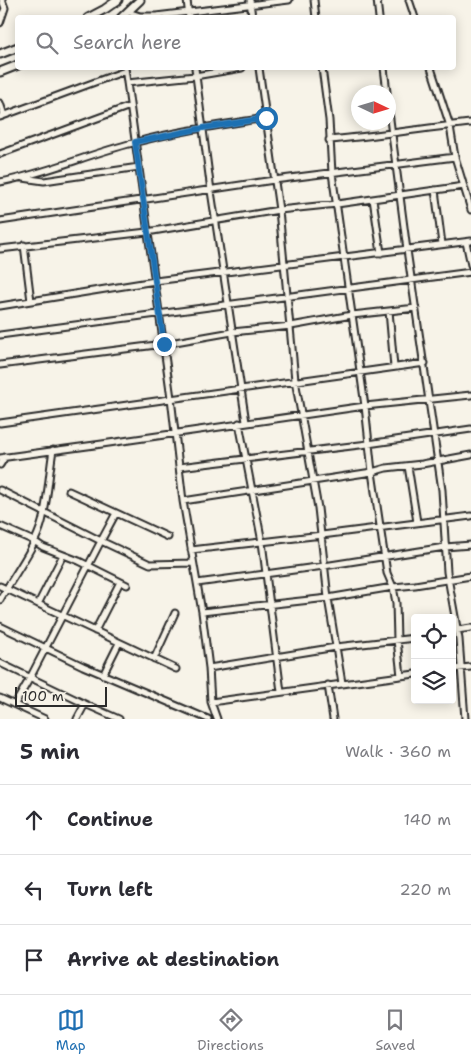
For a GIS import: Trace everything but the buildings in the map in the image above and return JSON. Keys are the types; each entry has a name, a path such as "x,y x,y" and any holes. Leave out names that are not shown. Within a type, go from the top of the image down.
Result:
{"main road":[{"path":"94,15 118,0"},
{"path":"124,15 140,0"},
{"path":"0,54 15,48"},
{"path":"0,72 15,66"}],"street":[{"path":"0,23 5,8 2,0"},
{"path":"187,0 189,15 250,2 289,0"},
{"path":"314,0 316,15"},
{"path":"377,0 379,15"},
{"path":"409,0 414,15"},
{"path":"250,2 252,15"},
{"path":"128,12 142,15"},
{"path":"0,103 2,116 122,70"},
{"path":"125,70 164,344 183,502 202,612 211,702 217,719"},
{"path":"194,70 246,422"},
{"path":"127,83 195,76 230,70"},
{"path":"259,70 288,296 295,380 314,480 328,598 342,683"},
{"path":"322,70 329,120 332,173 365,406 368,444 387,573 393,587 397,610 397,640 401,676"},
{"path":"384,70 386,85"},
{"path":"432,70 450,126 455,157 471,210"},
{"path":"0,154 130,106"},
{"path":"0,182 22,178 135,142 203,128 266,118"},
{"path":"329,140 471,123"},
{"path":"392,132 407,250 425,363 433,435 439,461 448,580 453,614"},
{"path":"0,221 274,180 455,157"},
{"path":"22,178 44,181 139,167"},
{"path":"0,248 147,232 278,210 400,196 464,186"},
{"path":"435,190 442,244"},
{"path":"373,199 381,253"},
{"path":"0,306 223,272 407,250 442,244 468,242 471,265"},
{"path":"24,245 30,301"},
{"path":"0,335 471,272"},
{"path":"0,365 164,344 232,332 291,326 352,315 416,308"},
{"path":"389,311 394,367"},
{"path":"0,422 425,363"},
{"path":"0,465 2,457 365,406 471,395"},
{"path":"239,423 262,542 281,692"},
{"path":"179,468 471,429"},
{"path":"0,600 34,541 42,523 53,450"},
{"path":"183,502 471,455 471,462"},
{"path":"408,466 417,522"},
{"path":"0,490 43,513 150,564 193,563"},
{"path":"69,491 168,538"},
{"path":"15,704 116,513"},
{"path":"191,550 322,536 471,516"},
{"path":"0,534 2,527 127,585"},
{"path":"198,583 445,547 471,546"},
{"path":"38,604 63,555"},
{"path":"202,612 328,598 471,576"},
{"path":"95,631 120,582"},
{"path":"0,586 176,669"},
{"path":"154,659 175,613"},
{"path":"0,626 103,675 208,719"},
{"path":"465,719 462,668 456,632 471,628"},
{"path":"209,668 336,647 411,638"},
{"path":"103,675 119,643"},
{"path":"0,663 119,719"},
{"path":"456,669 471,667"},
{"path":"211,702 411,675"},
{"path":"328,685 333,719"},
{"path":"0,698 46,719"},
{"path":"77,719 85,704"}],"route":[{"path":"164,344 135,142 203,128 266,118"}]}
